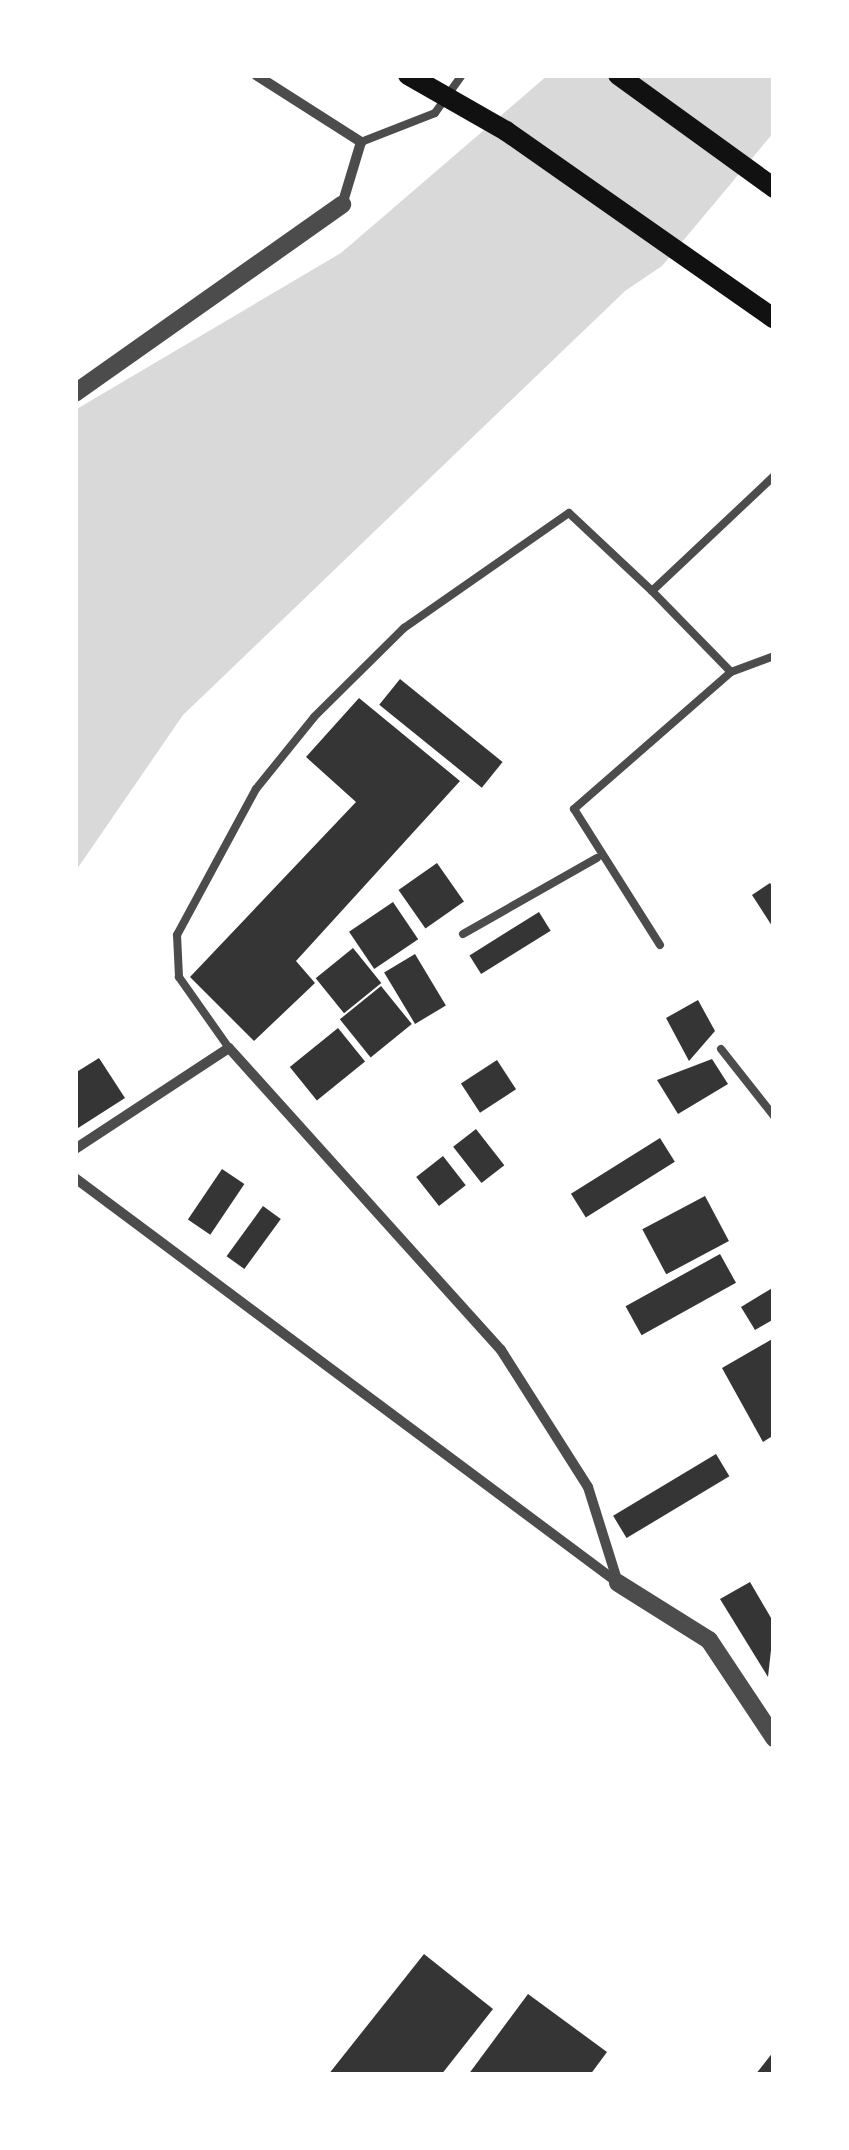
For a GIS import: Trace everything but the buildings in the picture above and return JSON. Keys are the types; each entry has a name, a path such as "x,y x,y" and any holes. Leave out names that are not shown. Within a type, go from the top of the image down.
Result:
{"main road":[{"path":"408,75 506,131 774,319"},
{"path":"618,75 774,188"}],"street":[{"path":"75,393 342,206 361,142 256,75"},
{"path":"75,1149 228,1048 501,1350 588,1486 618,1583"},
{"path":"75,1178 618,1583 709,1640 774,1738"}],"lane":[{"path":"361,142 435,113 462,75"},
{"path":"652,591 774,476"},
{"path":"228,1048 179,977 177,935 256,789 314,717 404,628 569,512 731,672"},
{"path":"660,945 598,858 574,808 731,672 774,656"},
{"path":"464,934 598,858"},
{"path":"721,1049 774,1116"}],"shaded area":[{"path":"548,75 774,75 774,132 662,266 625,291 183,715 75,872 75,410 341,253"}]}
